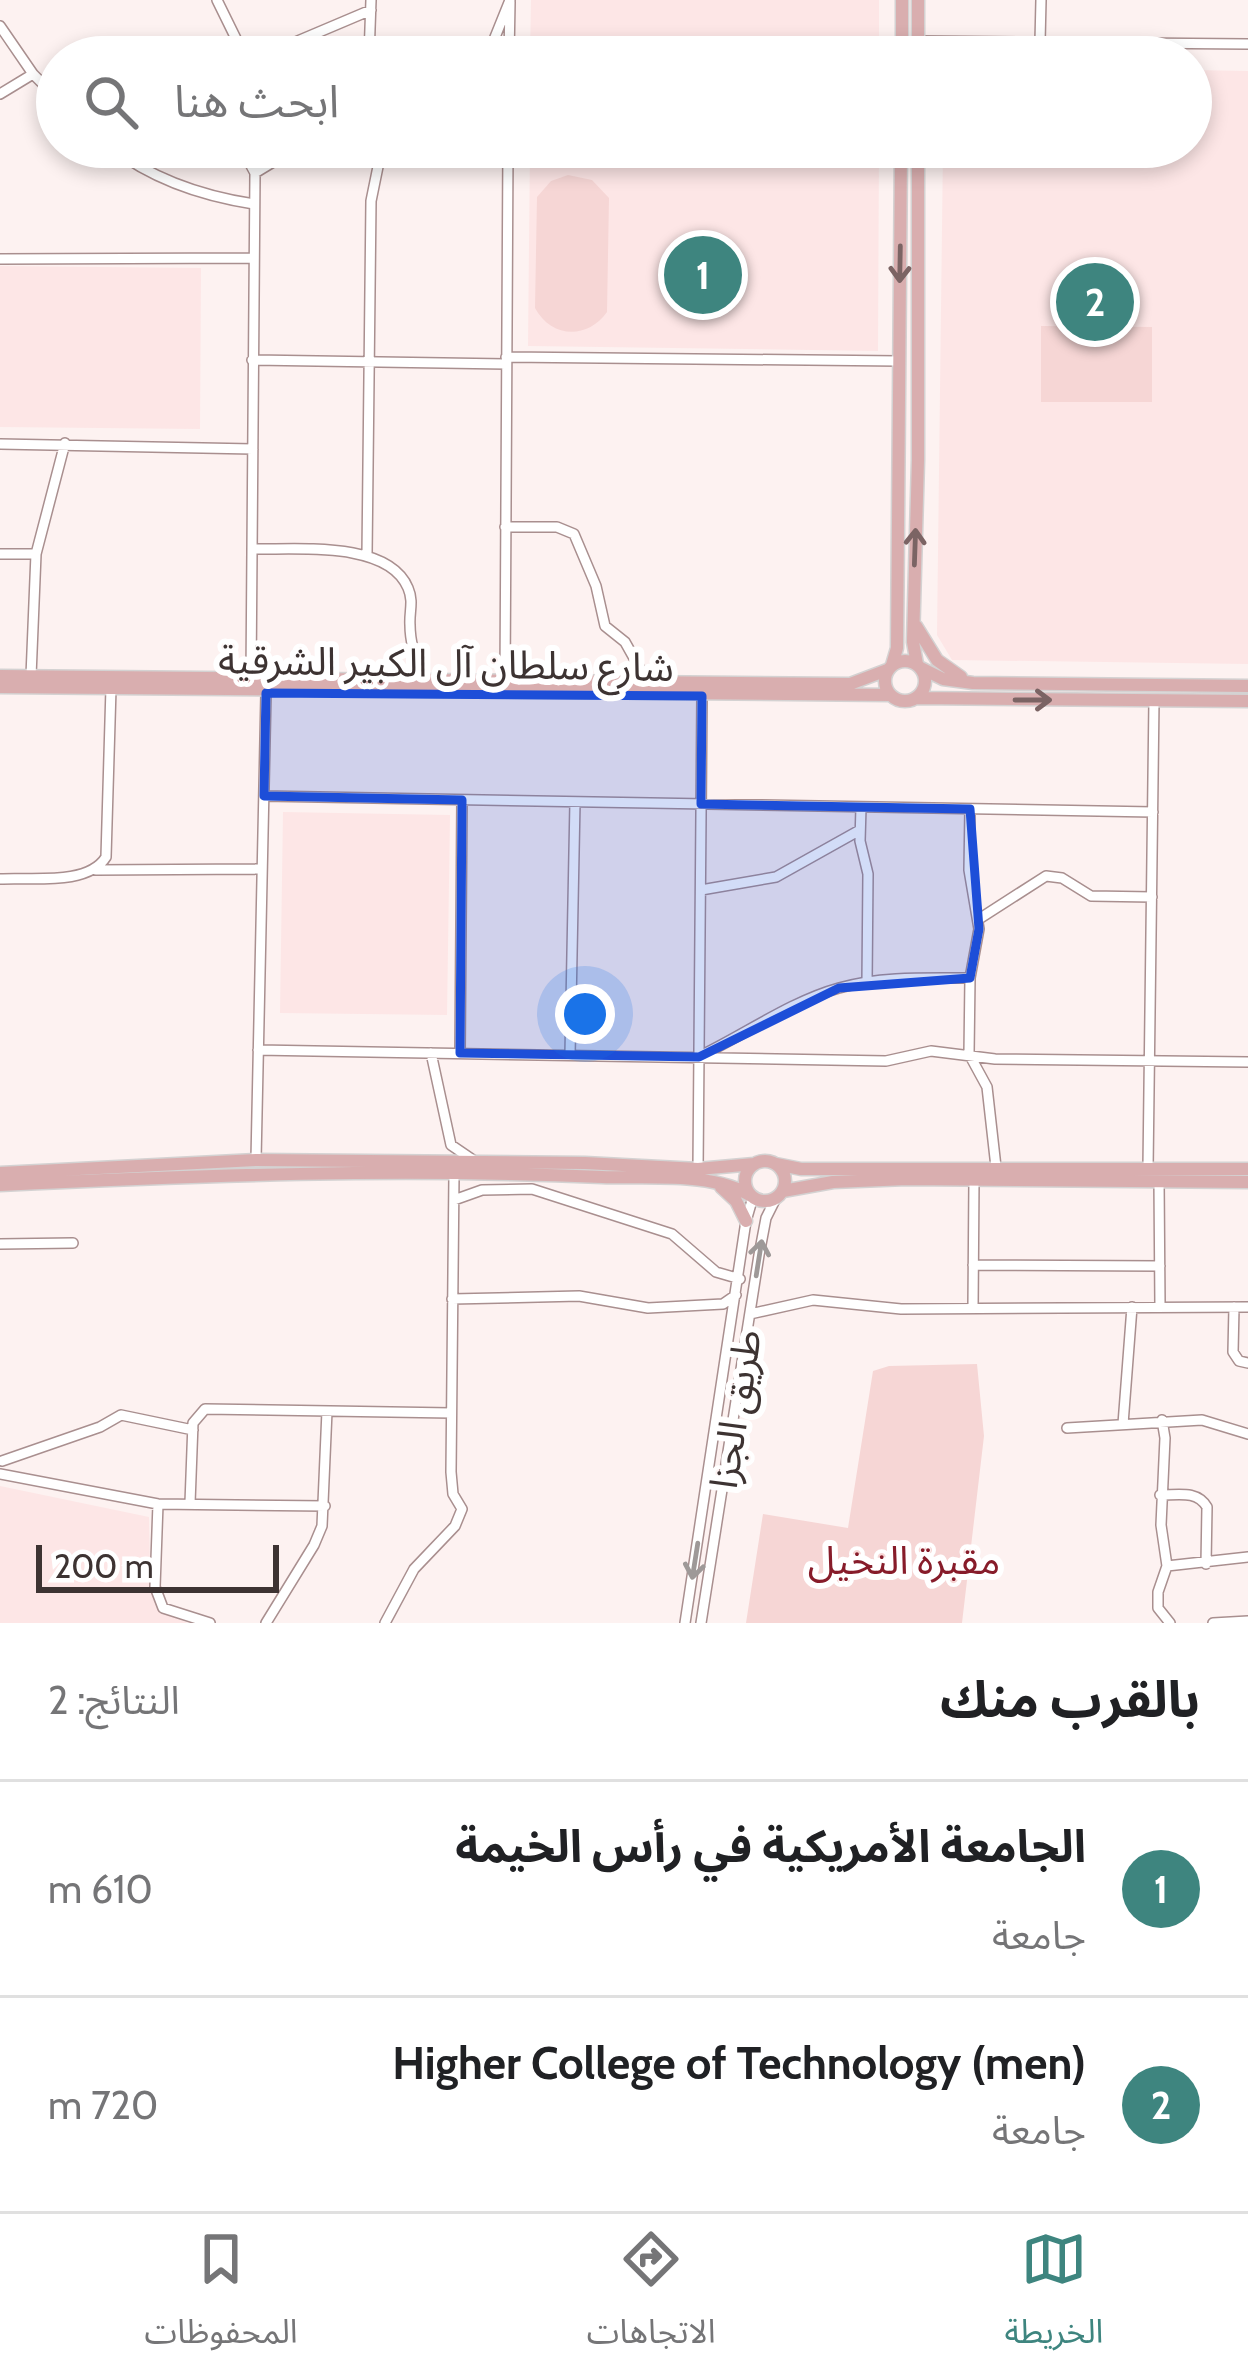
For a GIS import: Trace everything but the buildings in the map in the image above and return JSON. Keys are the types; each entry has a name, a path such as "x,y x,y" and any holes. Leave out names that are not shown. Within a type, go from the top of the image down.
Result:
{"main road":[{"path":"902,0 902,36"},
{"path":"918,0 918,36"},
{"path":"901,168 897,648 884,683 890,695 903,701 1248,700"},
{"path":"916,698 924,688 913,620 918,168"},
{"path":"913,620 937,660 973,683"},
{"path":"890,667 904,660 943,679 973,683 1248,686"},
{"name":"شارع سلطان آل الكبير الشرقية","path":"0,676 850,684 890,667"},
{"name":"شارع سلطان آل الكبير الشرقية","path":"0,687 890,695"},
{"path":"0,1172 256,1160 698,1168 767,1160 801,1168 1248,1169"},
{"path":"776,1163 785,1175 779,1194"},
{"path":"754,1164 745,1178 754,1197"},
{"path":"0,1185 256,1173 454,1174 716,1183 765,1201 833,1182 1248,1182"},
{"path":"716,1183 736,1202 746,1221"}],"street":[{"path":"217,0 235,36"},
{"path":"495,36 510,0"},
{"path":"509,36 510,0"},
{"path":"1040,36 1041,0"},
{"path":"305,36 371,5 370,36"},
{"path":"0,47 1,28"},
{"path":"1,28 36,77"},
{"path":"1212,43 1248,44"},
{"path":"0,94 33,74"},
{"path":"142,168 204,196 254,204"},
{"path":"251,678 252,168"},
{"path":"255,173 263,168"},
{"path":"367,554 370,201 377,168"},
{"path":"505,681 508,168"},
{"path":"0,259 253,258"},
{"path":"506,294 513,340 524,357"},
{"path":"506,404 512,366 524,357"},
{"path":"252,360 899,361"},
{"path":"31,676 36,554 64,443"},
{"path":"0,444 253,449"},
{"path":"506,527 557,526 574,534 596,586 603,621 625,643 648,683"},
{"path":"253,549 367,554 394,571 410,592 410,626 422,680"},
{"path":"0,554 36,554"},
{"path":"96,870 108,848 111,688"},
{"path":"256,1160 266,692"},
{"path":"698,1168 702,696"},
{"path":"1148,1168 1154,700"},
{"path":"264,796 1153,812"},
{"path":"460,1053 462,800"},
{"path":"570,1054 575,802"},
{"path":"861,807 868,874 867,982"},
{"path":"970,809 969,870 979,920 970,978 969,1054 987,1087 996,1167"},
{"path":"700,890 776,877 860,830"},
{"path":"0,879 96,870 262,869"},
{"path":"979,920 1046,876 1062,878 1090,896 1152,897"},
{"path":"699,1057 815,997 867,982 970,978"},
{"path":"258,1050 886,1061 931,1051 995,1059 1248,1062"},
{"path":"431,1053 451,1144 440,1162"},
{"path":"451,1144 478,1162"},
{"path":"385,1623 414,1569 455,1526 462,1509 451,1484 454,1174"},
{"path":"973,1308 974,1179"},
{"path":"1159,1181 1160,1306"},
{"path":"454,1200 482,1190 541,1192 672,1234 716,1272 740,1280"},
{"name":"طريق الجزا","path":"701,1623 766,1218 779,1194"},
{"name":"طريق الجزا","path":"685,1623 746,1221 754,1197"},
{"path":"0,1244 73,1243"},
{"path":"973,1265 1160,1266"},
{"path":"452,1299 567,1295 634,1307 723,1304 738,1294"},
{"path":"750,1314 813,1300 901,1309 1248,1307"},
{"path":"723,1304 734,1316"},
{"path":"1234,1306 1234,1356 1248,1364"},
{"path":"1124,1424 1132,1307"},
{"path":"190,1504 193,1430 196,1418 211,1407 451,1413"},
{"path":"266,1623 314,1545 325,1506 327,1411"},
{"path":"193,1430 121,1415 1,1459 4,1475 158,1504 325,1506"},
{"path":"1162,1420 1160,1496 1167,1566 1158,1608 1170,1623"},
{"path":"1067,1428 1202,1420 1248,1434"},
{"path":"711,1461 720,1456 724,1463 714,1538"},
{"path":"1160,1496 1202,1499 1207,1507 1206,1564"},
{"path":"158,1504 154,1587 158,1599 163,1608 210,1623"},
{"path":"1167,1566 1248,1557"},
{"path":"1213,1623 1248,1622"}],"highlighted area":[{"path":"266,693 702,696 701,804 970,809 979,929 970,978 839,988 699,1057 460,1053 462,800 264,796"}],"shaded area":[{"path":"531,0 879,0 879,36 530,36"},
{"path":"1212,70 1248,71 1248,664 952,660 937,635 943,168 1212,168"},
{"path":"530,168 879,168 878,351 528,346"},
{"path":"0,266 201,268 200,429 0,427"},
{"path":"283,812 450,815 447,1015 280,1013"},
{"path":"0,1486 149,1517 150,1572 157,1609 188,1623 0,1623"}],"green space":[{"path":"568,175 592,180 609,198 607,312 590,327 570,332 550,325 535,308 537,197 551,181"},
{"path":"1041,326 1152,327 1152,402 1041,402"},
{"name":"مقبرة النخيل","path":"977,1364 984,1436 962,1623 746,1623 763,1514 848,1528 873,1371 889,1366"}],"place":[{"name":"الجامعة الأمريكية في رأس الخيمة","path":"703,275"},
{"name":"Higher College of Technology (men)","path":"1095,302"}]}
